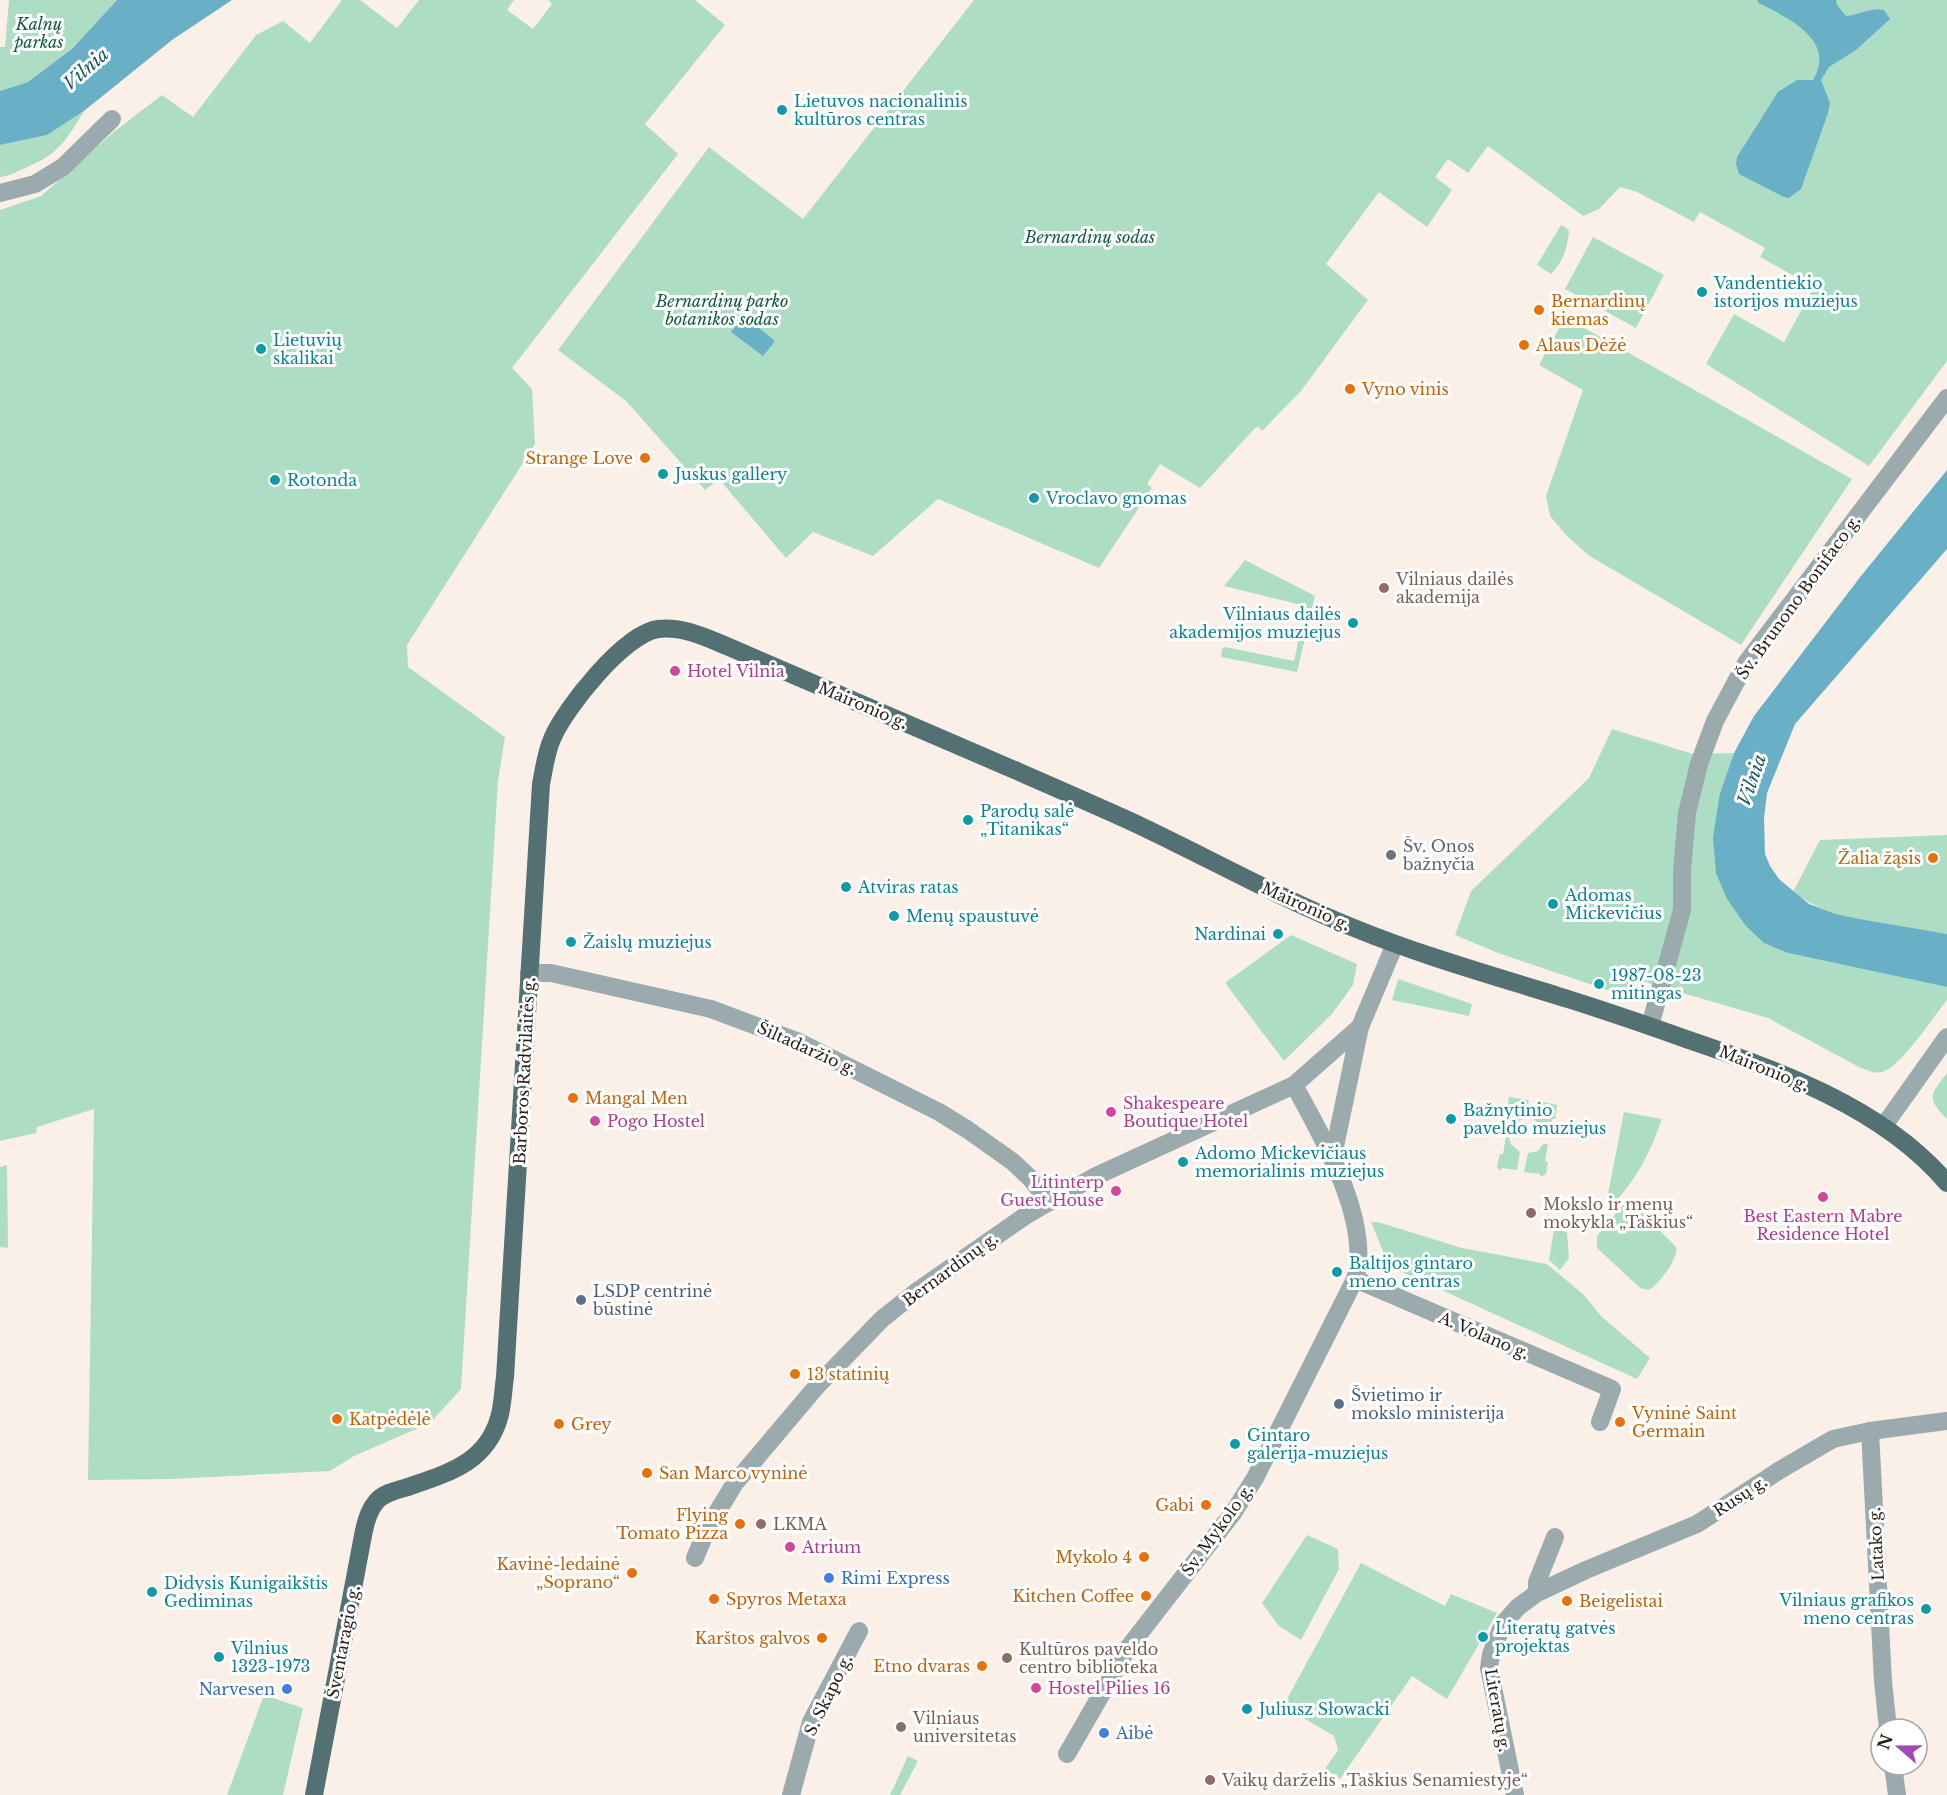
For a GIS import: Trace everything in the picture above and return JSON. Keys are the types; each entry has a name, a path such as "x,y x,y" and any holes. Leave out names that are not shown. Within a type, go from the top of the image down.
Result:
{"main road":[{"name":"Maironio g.","path":"659,629 676,629 693,633 729,647 1131,822 1298,905 1395,944 1650,1026 1791,1077 1845,1104 1883,1127 1921,1154 1947,1183"},
{"name":"Barboros Radvilaitės g.","path":"385,1494 444,1475 465,1465 479,1454 499,1419 505,1377 541,784 551,741 571,708 611,659 638,637 659,629"},
{"name":"Šventaragio g.","path":"314,1795 364,1528 376,1502 385,1494"}],"street":[{"path":"0,193 35,184 63,167 111,119"},
{"name":"Šv. Brunono Bonifaco g.","path":"1650,1026 1682,910 1682,870 1687,813 1699,764 1716,721 1746,663 1947,398"},
{"name":"Šv. Mykolo g.","path":"1333,1156 1360,1027 1395,944"},
{"name":"Šiltadaržio g.","path":"529,973 551,973 711,1009 799,1042 939,1112 968,1130 1013,1162 1030,1178 1049,1202"},
{"name":"Šv. Mykolo g.","path":"1067,1754 1128,1648 1233,1513 1255,1478 1355,1279 1359,1266 1359,1239 1333,1156 1294,1085 1360,1027"},
{"path":"1883,1127 1947,1037"},
{"name":"Bernardinų g.","path":"695,1558 717,1510 735,1483 817,1386 882,1319 916,1292 1025,1216 1094,1177 1294,1085"},
{"name":"A. Volano g.","path":"1355,1279 1612,1389 1600,1422"},
{"name":"Rusų g.","path":"1537,1593 1697,1524 1780,1470 1833,1439 1870,1431 1947,1421"},
{"name":"Latako g.","path":"1870,1431 1887,1717"},
{"path":"1537,1593 1537,1582 1555,1537"},
{"name":"Literatų g.","path":"1515,1795 1490,1678 1490,1661 1493,1647 1503,1624 1518,1607 1537,1593"},
{"name":"S. Skapo g.","path":"792,1795 812,1722 859,1631"},
{"path":"1895,1777 1897,1795"}],"green space":[{"name":"Kalnų parkas","path":"9,0 117,0 73,48 28,82 0,91 0,47 5,47"},
{"path":"342,0 360,0 397,28 419,0 514,0 507,10 533,29 552,4 548,0 695,0 725,25 645,124 678,154 512,368 532,389 535,444 407,645 408,667 505,737 498,781 461,1389 430,1423 354,1456 330,1471 171,1479 88,1480 94,1109 37,1127 36,1133 0,1141 0,210 41,196 115,131 162,95 193,117 256,35 283,21 310,43"},
{"name":"Bernardinų sodas","path":"974,0 1947,0 1947,361 1869,466 1706,364 1734,314 1784,342 1814,287 1760,257 1765,248 1700,212 1694,222 1637,192 1620,187 1599,209 1583,216 1488,146 1468,173 1448,159 1435,177 1452,190 1427,227 1379,192 1326,264 1368,300 1301,391 1262,431 1259,427 1255,428 1200,488 1160,464 1147,484 1152,488 1099,568 938,499 873,556 813,532 786,558 719,479 705,490 626,401 558,350 709,147 803,219"},
{"path":"84,111 67,138 55,151 38,162 0,177 0,145 47,135"},
{"path":"1561,225 1569,230 1567,242 1562,259 1551,274 1537,265"},
{"path":"1593,237 1664,275 1636,328 1565,289"},
{"path":"1565,317 1852,479 1741,645 1588,555 1550,516 1546,496 1583,390 1539,365"},
{"path":"1245,560 1315,596 1297,672 1221,657 1222,649 1225,647 1294,661 1306,606 1224,586"},
{"path":"1612,729 1693,754 1734,753 1720,793 1788,953 1947,987 1947,1000 1898,1061 1882,1072 1871,1071 1859,1067 1768,1018 1635,979 1628,997 1498,953 1455,935 1471,891 1589,778"},
{"path":"1947,835 1947,934 1887,926 1847,917 1810,903 1793,892 1820,840"},
{"path":"1291,935 1357,964 1353,985 1332,1014 1284,1061 1225,983"},
{"path":"1398,979 1472,1004 1469,1016 1392,1000"},
{"path":"1947,1073 1947,1119 1936,1106 1933,1096"},
{"path":"1509,1097 1529,1100 1525,1118 1515,1123 1510,1130 1507,1129 1510,1112 1507,1111"},
{"path":"1537,1101 1557,1105 1549,1136 1545,1135 1541,1125 1533,1119"},
{"path":"1624,1112 1662,1119 1643,1163 1616,1201 1607,1199"},
{"path":"1506,1137 1520,1152 1517,1170 1502,1168 1501,1171 1497,1167 1500,1154 1503,1154"},
{"path":"1543,1144 1548,1144 1545,1161 1548,1162 1546,1174 1540,1177 1540,1174 1524,1172 1528,1153 1538,1151"},
{"path":"7,1165 8,1248 0,1247 0,1167"},
{"path":"1629,1203 1634,1204 1676,1247 1675,1257 1668,1269 1656,1285 1649,1289 1639,1287 1597,1248 1597,1236 1622,1206"},
{"path":"1371,1222 1378,1222 1462,1248 1547,1264 1584,1295 1601,1316 1650,1358 1637,1379 1389,1266"},
{"path":"1554,1229 1567,1232 1569,1258 1560,1270 1549,1260"},
{"path":"1307,1535 1338,1549 1339,1569 1301,1640 1279,1626 1262,1603"},
{"path":"1361,1563 1445,1606 1451,1594 1497,1613 1447,1699 1412,1676 1340,1779 1325,1769 1338,1750 1334,1736 1290,1710 1288,1697"},
{"path":"264,1695 303,1708 283,1795 227,1795"},
{"path":"908,1756 918,1761 900,1795 890,1795"}],"water":[{"name":"Vilnia","path":"117,0 232,0 172,40 84,111 47,135 0,145 0,91 28,82 73,48"},
{"path":"1757,0 1836,0 1837,5 1846,16 1879,9 1884,10 1890,19 1856,50 1829,67 1821,80 1830,103 1828,113 1801,189 1789,198 1739,174 1736,164 1737,157 1778,92 1797,80 1813,80 1819,66 1819,53 1806,32"},
{"path":"744,316 775,341 763,356 731,332"},
{"name":"Vilnia","path":"1947,470 1947,549 1795,724 1767,793 1764,818 1765,854 1770,866 1779,879 1809,904 1836,914 1859,919 1947,934 1947,987 1788,953 1764,943 1746,926 1727,899 1716,873 1713,837 1720,793 1734,753 1754,716 1861,576"}],"place":[{"name":"Lietuvos nacionalinis kultūros centras","path":"782,110"},
{"name":"Vandentiekio istorijos muziejus","path":"1702,292"},
{"name":"Bernardinų kiemas","path":"1539,310"},
{"name":"Alaus Dėžė","path":"1524,345"},
{"name":"Lietuvių skalikai","path":"261,349"},
{"name":"Vyno vinis","path":"1350,389"},
{"name":"Strange Love","path":"645,458"},
{"name":"Juskus gallery","path":"663,474"},
{"name":"Rotonda","path":"275,480"},
{"name":"Vroclavo gnomas","path":"1034,498"},
{"name":"Vilniaus dailės akademija","path":"1384,588"},
{"name":"Vilniaus dailės akademijos muziejus","path":"1353,623"},
{"name":"Hotel Vilnia","path":"675,671"},
{"name":"Parodų salė „Titanikas“","path":"968,820"},
{"name":"Šv. Onos bažnyčia","path":"1391,855"},
{"name":"Žalia žąsis","path":"1933,858"},
{"name":"Atviras ratas","path":"846,887"},
{"name":"Adomas Mickevičius","path":"1553,904"},
{"name":"Menų spaustuvė","path":"894,916"},
{"name":"Nardinai","path":"1278,934"},
{"name":"Žaislų muziejus","path":"571,942"},
{"name":"1987-08-23 mitingas","path":"1599,984"},
{"name":"Mangal Men","path":"573,1098"},
{"name":"Shakespeare Boutique Hotel","path":"1111,1112"},
{"name":"Bažnytinio paveldo muziejus","path":"1451,1119"},
{"name":"Pogo Hostel","path":"595,1121"},
{"name":"Adomo Mickevičiaus memorialinis muziejus","path":"1183,1162"},
{"name":"Litinterp Guest House","path":"1116,1191"},
{"name":"Best Eastern Mabre Residence Hotel","path":"1823,1197"},
{"name":"Mokslo ir menų mokykla „Taškius“","path":"1531,1213"},
{"name":"Baltijos gintaro meno centras","path":"1337,1272"},
{"name":"LSDP centrinė būstinė","path":"581,1300"},
{"name":"13 statinių","path":"795,1374"},
{"name":"Švietimo ir mokslo ministerija","path":"1339,1404"},
{"name":"Katpėdėlė","path":"337,1419"},
{"name":"Vyninė Saint Germain","path":"1620,1422"},
{"name":"Grey","path":"559,1424"},
{"name":"Gintaro galerija-muziejus","path":"1235,1444"},
{"name":"San Marco vyninė","path":"647,1473"},
{"name":"Gabi","path":"1206,1505"},
{"name":"Flying Tomato Pizza","path":"740,1524"},
{"name":"LKMA","path":"761,1524"},
{"name":"Atrium","path":"790,1547"},
{"name":"Mykolo 4","path":"1144,1557"},
{"name":"Kavinė-ledainė „Soprano“","path":"632,1573"},
{"name":"Rimi Express","path":"829,1578"},
{"name":"Didysis Kunigaikštis Gediminas","path":"152,1592"},
{"name":"Kitchen Coffee","path":"1146,1596"},
{"name":"Spyros Metaxa","path":"714,1599"},
{"name":"Beigelistai","path":"1567,1601"},
{"name":"Vilniaus grafikos meno centras","path":"1926,1609"},
{"name":"Literatų gatvės projektas","path":"1483,1637"},
{"name":"Karštos galvos","path":"822,1638"},
{"name":"Vilnius 1323-1973","path":"219,1657"},
{"name":"Kultūros paveldo centro biblioteka","path":"1007,1658"},
{"name":"Etno dvaras","path":"982,1666"},
{"name":"Hostel Pilies 16","path":"1036,1688"},
{"name":"Narvesen","path":"287,1689"},
{"name":"Juliusz Słowacki","path":"1247,1709"},
{"name":"Vilniaus universitetas","path":"901,1727"},
{"name":"Aibė","path":"1104,1733"},
{"name":"Vaikų darželis „Taškius Senamiestyje“","path":"1210,1780"}],"park label":[{"name":"Bernardinų parko botanikos sodas","path":"722,310"}]}
